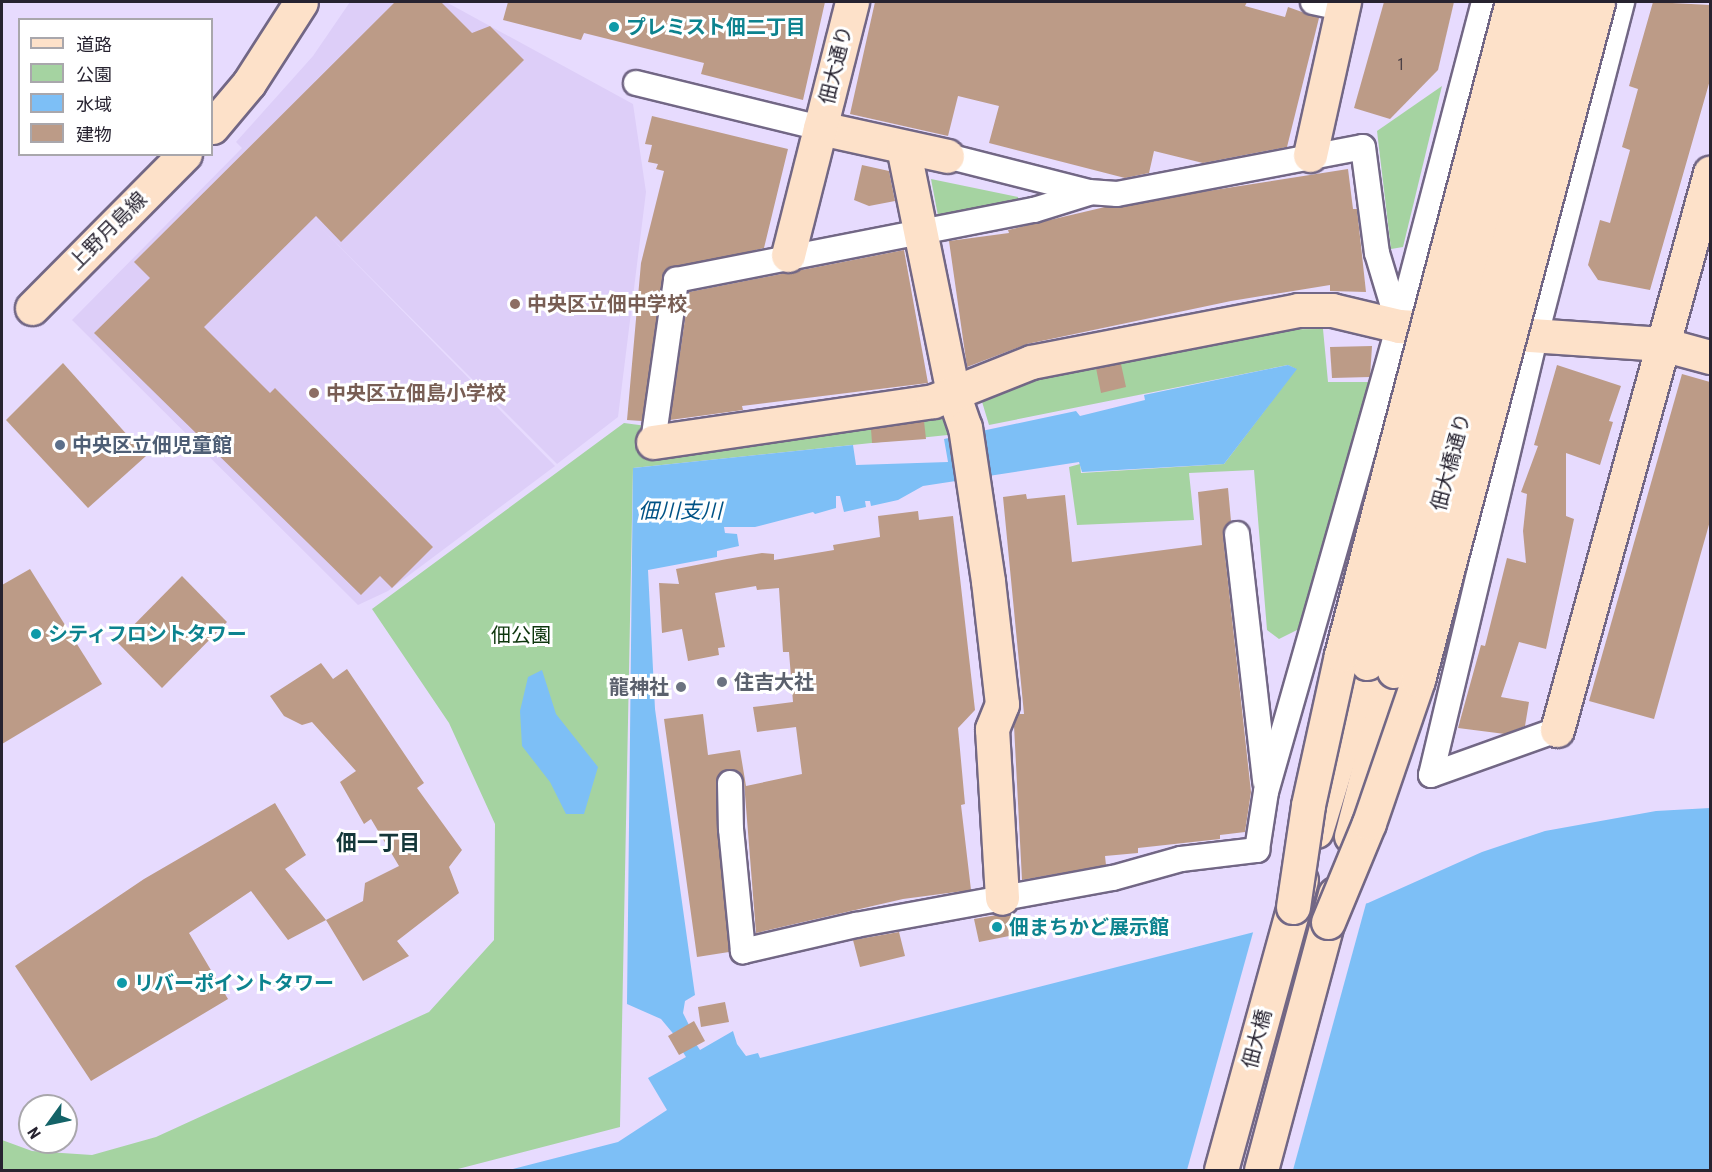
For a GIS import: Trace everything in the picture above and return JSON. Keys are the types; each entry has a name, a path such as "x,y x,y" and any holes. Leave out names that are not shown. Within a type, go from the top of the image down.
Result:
{"main road":[{"path":"213,126 255,74 301,2"},
{"name":"佃大通り","path":"788,255 852,2"},
{"path":"1293,907 1308,805 1341,655 1512,2"},
{"name":"佃大橋通り","path":"1293,907 1367,663 1431,430 1541,2"},
{"name":"佃大橋通り","path":"1328,922 1572,2"},
{"path":"1328,922 1369,823 1418,680 1598,2"},
{"path":"1310,154 1333,4"},
{"path":"820,128 947,156"},
{"path":"903,147 953,393 965,427 974,490 1002,704 992,729 1002,898"},
{"name":"上野月島線","path":"32,308 183,156"},
{"path":"1557,730 1710,173"},
{"path":"653,442 933,400 1031,362 1298,310 1332,310 1399,326 1662,344 1710,357"},
{"name":"佃大橋","path":"1221,1170 1293,907"},
{"name":"佃大橋","path":"1261,1170 1328,922"}],"street":[{"path":"730,783 731,829 743,951 1002,898 1113,878 1181,859 1257,850 1266,792 1399,326 1484,2"},
{"path":"1557,730 1431,775 1536,336 1622,2"},
{"path":"636,83 820,128"},
{"path":"947,156 1089,192 1117,194 1310,154 1363,147 1377,253 1399,326"},
{"path":"653,442 676,280 788,255 1034,210 1089,192"},
{"path":"1237,534 1266,792"}],"shaded area":[{"path":"350,2 446,2 633,104 646,192 618,417 557,464 322,229 555,466 388,591 358,605 72,320 242,148 236,142 313,56"}],"green space":[{"path":"1442,86 1403,247 1391,249 1377,131"},
{"path":"931,179 1018,197 1018,207 939,221"},
{"path":"1323,329 1328,382 1375,382 1299,629 1279,639 1267,630 1254,470 1189,473 1194,520 1077,525 1069,467 1080,464 1081,473 1224,464 1296,369 1288,365 989,425 980,395 1059,364 1235,330"},
{"name":"佃公園","path":"948,400 957,434 633,468 620,1127 454,1170 2,1170 2,1140 18,1146 18,1154 92,1155 156,1137 429,1012 494,940 495,824 449,723 372,609 624,423 654,427"}],"water":[{"name":"佃川支川","path":"1288,365 1297,369 1224,464 1082,472 1079,462 923,486 898,500 871,506 870,501 865,501 866,507 844,512 840,496 836,496 836,508 815,514 813,512 755,527 724,527 725,533 737,534 739,546 717,551 717,557 648,570 655,709 695,995 685,1001 683,1013 691,1029 676,1037 661,1019 627,1004 633,468 853,445 856,465 948,462 944,439 1076,411 1080,416 1145,400 1144,395"},
{"path":"542,670 556,714 598,767 584,814 566,814 550,782 522,746 520,711 528,677"},
{"path":"1710,808 1710,1170 509,1170 618,1142 667,1110 648,1078 686,1057 681,1049 694,1041 700,1050 733,1031 737,1044 746,1056 758,1053 760,1058 1368,903 1482,852 1545,831 1656,811"}],"pier":[{"path":"1367,900 1293,1170 1187,1170 1254,929"}],"building":[{"path":"395,2 441,2 472,33 490,26 524,60 341,242 316,216 204,327 270,393 275,388 433,547 392,588 380,576 361,595 94,333 150,278 134,262"},
{"path":"508,2 825,2 803,100 701,74 704,63 584,33 581,40 503,20"},
{"path":"875,2 1247,2 1245,6 1285,17 1288,7 1319,18 1287,147 1203,163 1154,151 1149,173 1125,178 989,143 999,106 958,96 948,136 850,114"},
{"path":"1384,2 1454,2 1438,70 1390,119 1354,108"},
{"path":"1653,2 1710,5 1710,80 1650,290 1598,280 1588,265 1600,220 1610,223 1630,150 1622,147 1638,89 1629,86"},
{"path":"652,116 788,149 764,248 665,271 642,421 627,420 641,263 664,171 656,169 658,164 648,162 652,145 645,144"},
{"path":"862,165 889,171 895,201 869,206 854,200"},
{"path":"1348,169 1353,209 1357,209 1366,292 1330,291 1330,285 1231,301 1027,344 967,367 949,241 1009,233 1008,230 1105,207"},
{"path":"904,250 928,383 742,406 743,410 670,420 689,292"},
{"path":"1372,346 1370,377 1332,378 1330,347"},
{"path":"63,363 146,456 88,508 6,420"},
{"path":"1121,364 1126,387 1101,393 1096,368"},
{"path":"1557,365 1621,386 1609,421 1613,422 1600,465 1566,453 1566,516 1574,519 1546,649 1519,642 1501,697 1529,702 1525,726 1505,734 1458,728 1481,645 1485,646 1507,558 1526,563 1523,531 1527,494 1521,492 1538,446 1534,445"},
{"path":"1682,374 1710,382 1710,521 1654,719 1589,701"},
{"path":"924,421 926,439 872,443 871,429"},
{"path":"1228,488 1231,521 1223,536 1251,792 1245,832 1220,835 1220,839 1138,848 1138,853 1105,856 1106,865 1022,880 1014,726 1018,714 1024,714 1003,497 1026,494 1027,499 1065,495 1072,562 1202,545 1198,492"},
{"path":"918,511 919,520 953,516 975,710 958,728 965,804 961,805 971,890 903,899 756,933 744,782 737,771 729,769 718,776 716,783 729,952 697,957 664,719 703,714 708,755 740,750 746,786 802,774 796,727 757,732 753,707 793,702 789,652 783,652 779,588 757,590 756,586 715,593 725,647 718,648 719,655 688,661 682,629 662,633 659,583 679,584 676,569 727,559 762,553 774,554 774,560 834,550 833,545 880,537 878,516"},
{"name":"シティフロントタワー","path":"30,569 102,684 2,744 2,585"},
{"path":"182,576 227,622 162,688 117,642"},
{"path":"321,663 333,679 347,669 424,783 417,788 462,850 449,867 459,893 397,941 409,956 363,981 326,920 363,901 365,883 399,866 371,819 364,824 340,782 356,771 312,722 302,725 284,716 270,696"},
{"name":"リバーポイントタワー","path":"275,803 306,855 285,869 326,920 288,940 251,891 189,933 228,999 91,1081 15,966 144,879"},
{"path":"1014,912 1019,934 979,942 974,919"},
{"path":"899,932 905,956 860,967 853,940"},
{"path":"725,1002 729,1022 701,1027 698,1007"},
{"path":"694,1021 705,1041 679,1055 668,1036"}],"place":[{"name":"プレミスト佃二丁目","path":"614,27"},
{"name":"中央区立佃中学校","path":"515,304"},
{"name":"中央区立佃島小学校","path":"314,393"},
{"name":"中央区立佃児童館","path":"60,445"},
{"name":"シティフロントタワー","path":"36,634"},
{"name":"住吉大社","path":"722,682"},
{"name":"龍神社","path":"681,687"},
{"name":"佃まちかど展示館","path":"997,927"},
{"name":"リバーポイントタワー","path":"122,983"}],"district":[{"name":"佃一丁目","path":"378,843"}]}
